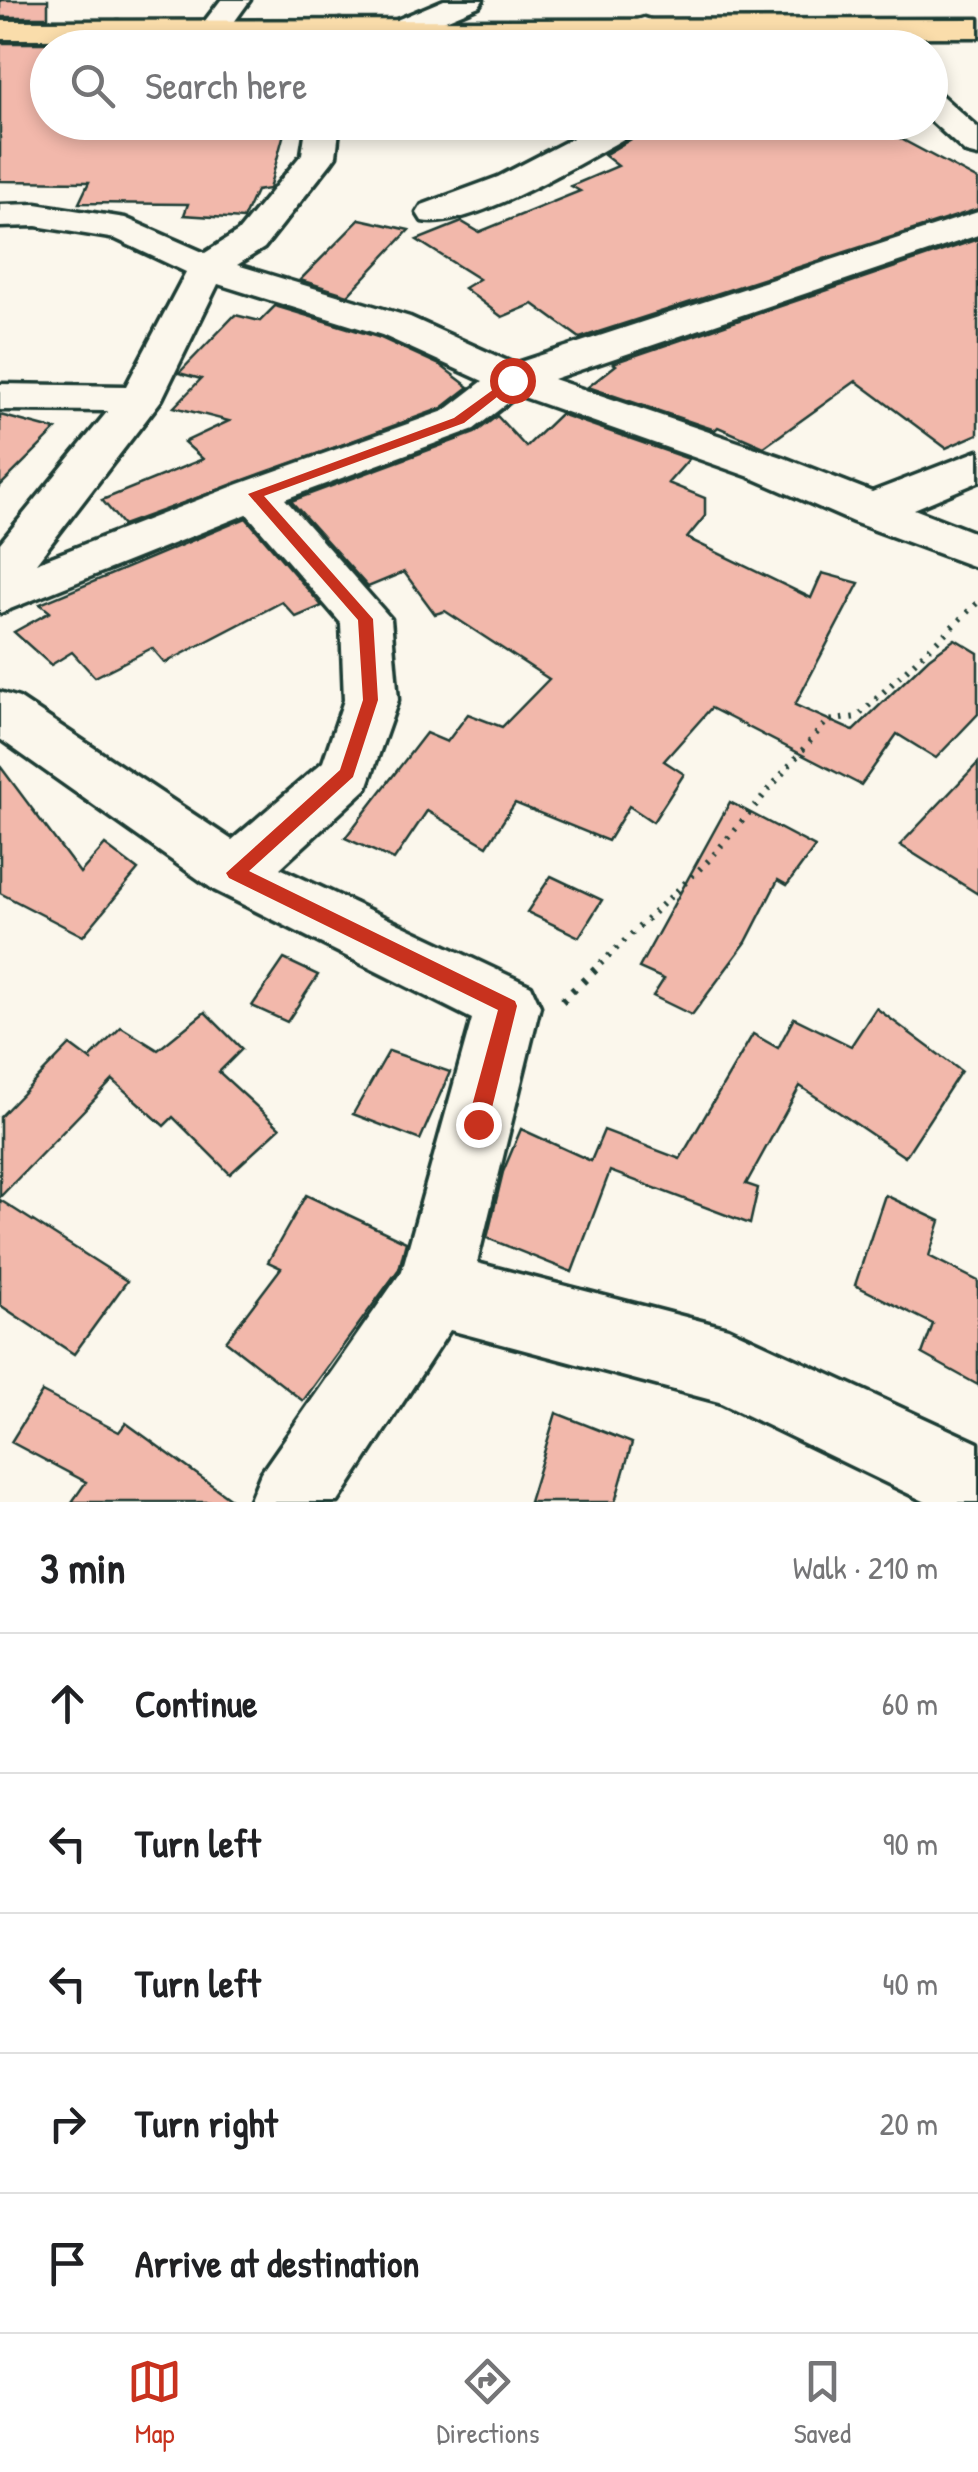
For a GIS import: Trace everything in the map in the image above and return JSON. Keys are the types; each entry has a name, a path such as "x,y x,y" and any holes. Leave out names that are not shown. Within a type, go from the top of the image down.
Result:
{"main road":[{"path":"364,30 410,16 567,30"},
{"path":"948,31 978,28"},
{"path":"0,30 30,32"}],"street":[{"path":"213,30 236,0"},
{"path":"410,16 468,0"},
{"path":"948,118 978,146"},
{"path":"0,576 141,399 207,268 251,240 319,156 321,140"},
{"path":"435,213 522,182 598,140"},
{"path":"0,216 36,215 125,228 207,268 396,326 512,380 766,468 978,552"},
{"path":"0,596 255,494 459,420 512,380 978,223"},
{"path":"0,398 141,399"},
{"path":"869,511 978,466"},
{"path":"235,873 348,773 370,700 366,619 255,494"},
{"path":"0,712 235,873 508,1006 434,1288 290,1502"},
{"path":"434,1288 728,1366 978,1484"}],"path":[{"path":"508,1006 554,1008 710,858 826,721 857,717 978,602"}],"building":[{"path":"0,0 48,0 48,17 0,17"},
{"path":"0,43 30,43 30,140 282,140 269,189 256,191 243,219 184,215 188,204 79,203 89,182 0,181"},
{"path":"629,140 903,140 978,180 978,209 580,338 533,304 502,317 464,288 479,279 417,240 462,222 479,232 580,191 571,186 618,166 604,155"},
{"path":"360,219 409,230 348,295 300,280"},
{"path":"978,239 978,434 946,448 856,381 764,447 718,427 715,430 588,387 616,365 613,363"},
{"path":"275,306 381,338 440,365 469,387 442,408 123,525 102,500 203,459 184,442 229,421 174,407 201,379 179,373 235,315 260,321"},
{"path":"560,414 689,459 668,483 705,498 705,516 687,538 811,598 822,573 859,583 795,705 853,731 929,658 955,639 978,653 978,714 936,758 897,734 861,785 711,708 664,761 684,774 653,822 629,806 608,841 515,803 487,846 427,811 394,860 345,838 426,733 447,742 468,714 502,727 549,679 445,611 435,614 404,572 368,587 291,501 475,433 497,416 526,447"},
{"path":"0,415 56,430 0,486"},
{"path":"246,518 322,606 296,617 282,602 165,663 152,648 95,677 72,652 51,665 14,632 50,612 40,604"},
{"path":"978,763 978,894 900,845"},
{"path":"0,766 80,873 105,845 138,870 83,936 0,893"},
{"path":"730,802 815,847 787,885 778,880 746,942 692,1015 653,996 664,979 639,968"},
{"path":"551,876 602,900 579,937 527,912"},
{"path":"284,959 318,975 287,1022 252,1006"},
{"path":"876,1008 961,1071 905,1157 800,1086 746,1184 758,1188 750,1224 610,1171 572,1272 487,1238 503,1172 521,1129 591,1161 604,1130 680,1159 753,1034 778,1048 794,1018 851,1046"},
{"path":"205,1012 242,1049 219,1072 280,1128 230,1174 173,1117 164,1126 113,1080 0,1197 0,1117 70,1045 93,1062 89,1059 121,1027 158,1050"},
{"path":"389,1051 450,1072 420,1140 353,1114"},
{"path":"306,1195 406,1242 399,1269 303,1401 226,1341 281,1268 268,1262"},
{"path":"885,1195 940,1221 929,1256 978,1281 978,1385 922,1354 933,1324 855,1285"},
{"path":"0,1200 127,1281 74,1354 0,1305"},
{"path":"42,1392 119,1432 126,1423 235,1502 72,1502 86,1482 11,1442"},
{"path":"556,1413 632,1443 615,1502 529,1502"}],"route":[{"path":"478,1124 508,1006 235,873 348,773 370,700 366,619 255,494 459,420 512,380"}]}
